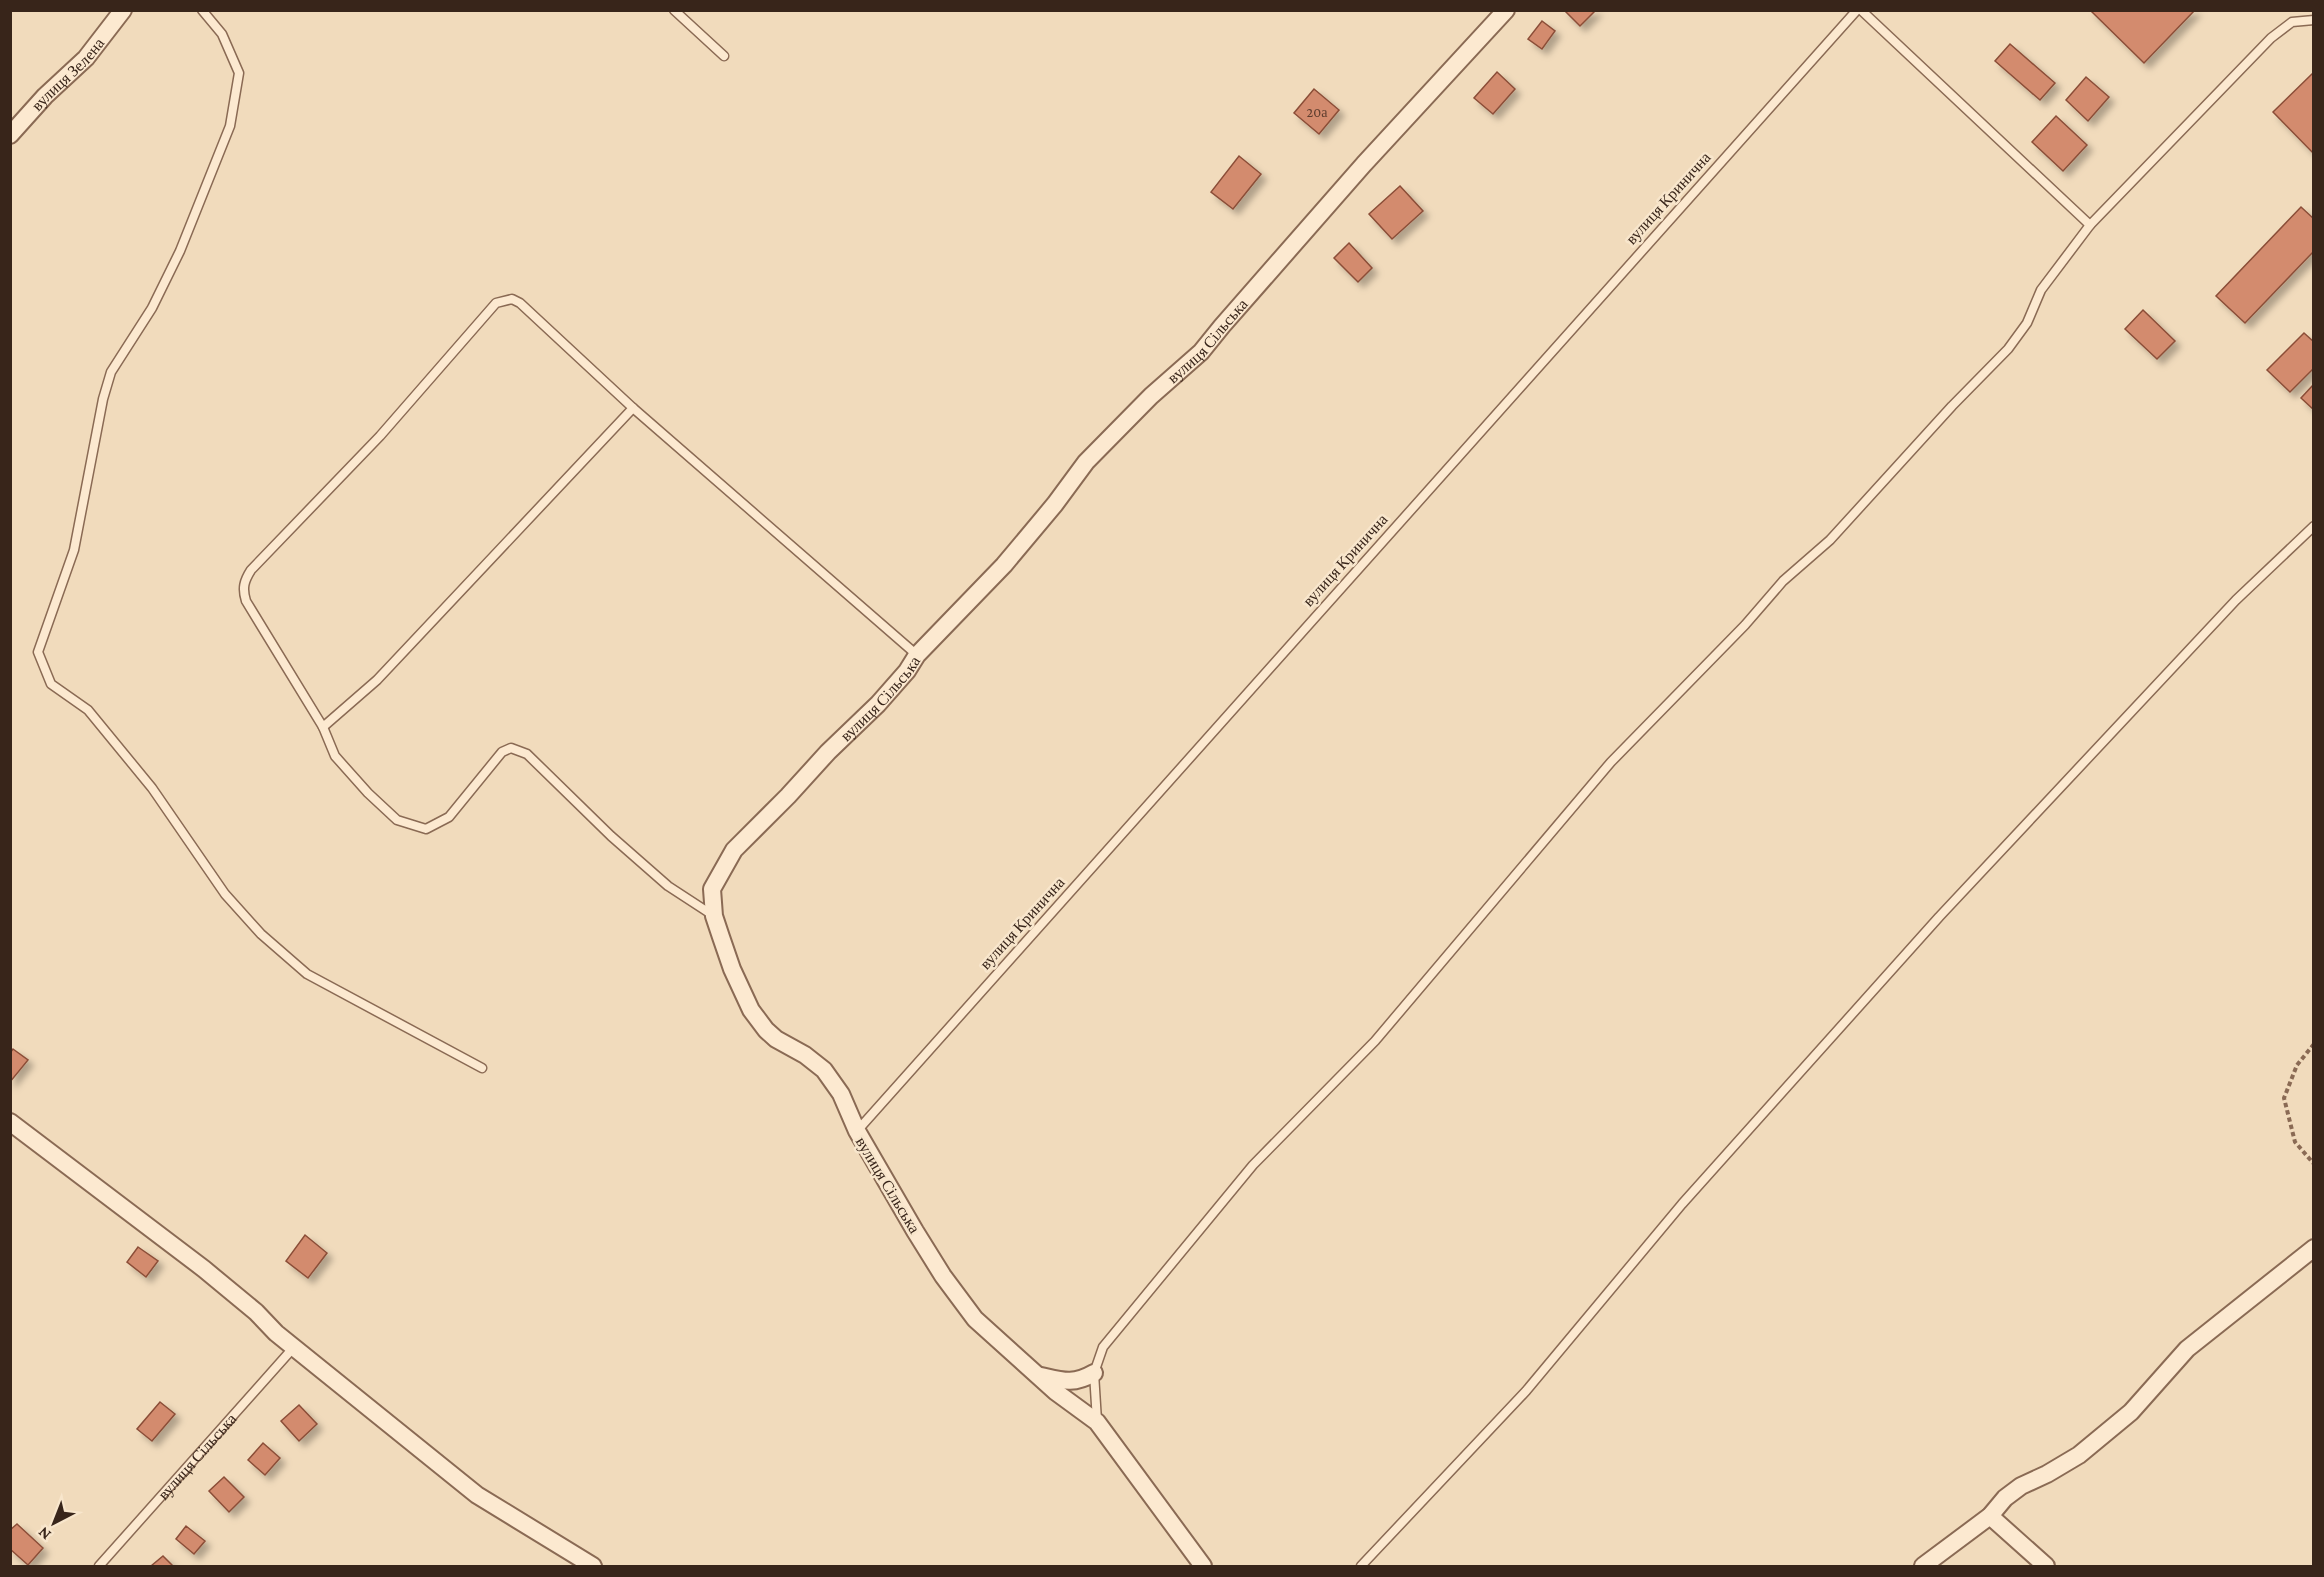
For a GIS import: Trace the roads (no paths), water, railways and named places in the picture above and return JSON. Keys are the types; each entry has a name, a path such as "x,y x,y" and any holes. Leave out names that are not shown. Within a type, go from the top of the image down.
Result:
{"street":[{"name":"вулиця Зелена","path":"10,135 45,96 86,58 123,10"},
{"name":"вулиця Сільська","path":"1203,1566 1097,1422 1056,1392 975,1318 962,1301 915,1231 856,1131 841,1094 824,1070 805,1055 776,1039 751,1010 732,969 714,916 712,889 734,850 828,752 878,704 907,671 917,655 1004,565 1055,504 1086,462 1151,396 1201,352 1364,164 1506,10"},
{"path":"10,1122 204,1269 294,1347 477,1495 593,1566"},
{"path":"1923,1566 1990,1516 2005,1498 2021,1486 2079,1455 2131,1412 2187,1349 2313,1248"},
{"path":"1038,1375 1063,1381 1079,1381 1094,1373"},
{"path":"1990,1516 2046,1566"}],"lane":[{"path":"202,10 222,34 240,73 230,126 180,251 152,308 111,372 103,399 74,550 38,652 51,684 88,710 152,788 225,894 261,934 307,974 482,1068"},
{"path":"674,10 724,56"},
{"path":"1859,10 2090,225"},
{"name":"вулиця Кринична","path":"856,1131 1859,10"},
{"path":"1097,1422 1094,1373 1102,1347 1252,1165 1375,1041 1611,762 1745,625 1783,581 1830,540 1952,406 2008,349 2027,323 2042,290 2090,225 2271,39 2292,22 2313,20"},
{"path":"714,916 668,886 611,836 528,754 511,748 502,752 448,817 426,829 397,820 368,793 335,756 323,727 246,601 243,591 245,580 251,570 380,436 496,303 512,299 520,303 633,408 917,655"},
{"path":"323,727 376,680 633,408"},
{"path":"1361,1566 1526,1390 1690,1196 1939,917 2236,600 2313,526"},
{"name":"вулиця Сільська","path":"99,1566 294,1347"}]}
